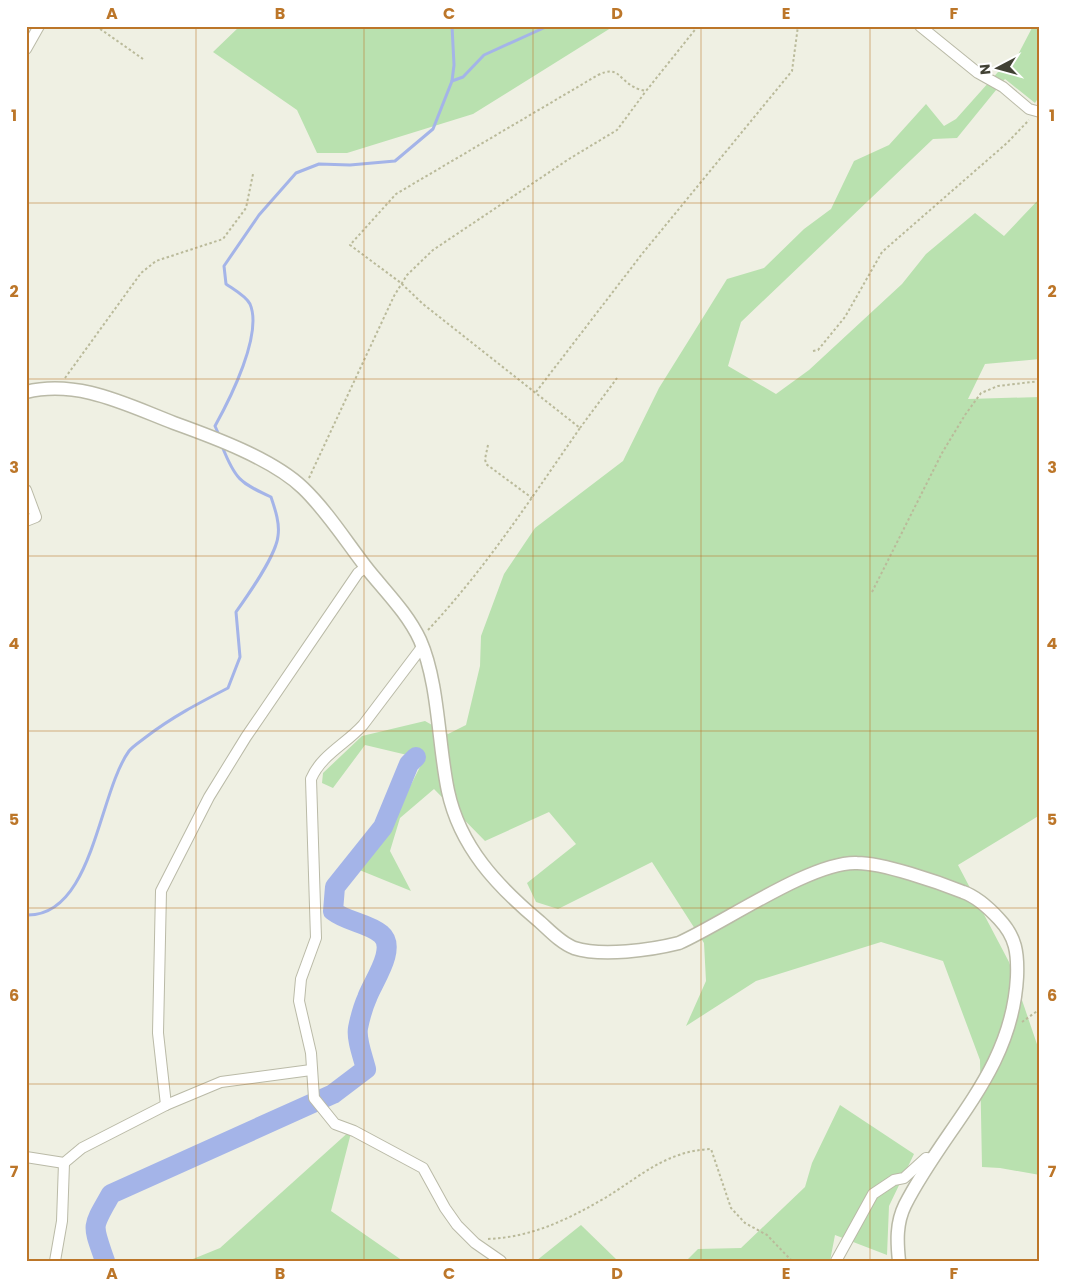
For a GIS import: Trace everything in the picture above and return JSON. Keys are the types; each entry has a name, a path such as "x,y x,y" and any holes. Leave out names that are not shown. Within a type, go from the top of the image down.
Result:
{"street":[{"path":"26,49 39,26"},
{"path":"920,26 978,73 1003,86 1029,109 1039,112"},
{"path":"26,392 59,389 99,394 119,400 228,444 275,469 302,487 404,614 421,643 428,662 448,792 457,825 478,860 515,902 567,945 595,951 670,946 692,937 818,871 846,864 872,865 968,894 986,906 1002,922 1014,941 1017,951 1016,992 1010,1022 1004,1043 983,1084 933,1159 905,1206 898,1230 898,1261"},
{"path":"26,490 36,517 26,521"},
{"path":"166,1105 158,1033 161,892 209,797 246,737 358,573 366,567"},
{"path":"421,643 363,725 353,736 321,761 311,778 316,938 301,979 299,1001 310,1041 314,1098 335,1124 423,1168 445,1208 474,1242 501,1261"},
{"path":"26,1157 64,1162 82,1148 166,1105 221,1082 311,1070"},
{"path":"836,1261 874,1194 894,1180 904,1178 926,1158 933,1159"},
{"path":"55,1261 62,1221 64,1162"}],"path":[{"path":"96,26 143,59"},
{"path":"302,487 311,472 401,283 421,260 433,250 569,159 618,130 646,91 698,26"},
{"path":"536,392 642,254 792,71 798,26"},
{"path":"580,428 423,304 401,283 350,245 396,194 554,99 606,71 617,73 633,87 646,91"},
{"path":"813,351 823,344 845,317 882,252 1007,143 1039,112"},
{"path":"59,389 67,374 141,274 156,260 223,239 246,208 253,174"},
{"path":"421,643 532,498 617,378"},
{"path":"872,592 942,453 981,393 998,386 1040,381"},
{"path":"488,445 485,459 486,464 532,498"},
{"path":"1010,1022 1020,1023 1040,1010"},
{"path":"474,1242 477,1239 513,1238 545,1229 605,1197 661,1160 711,1149 731,1208 745,1223 767,1235 792,1261"}],"green space":[{"path":"240,26 614,26 473,114 347,153 317,153 297,110 213,52"},
{"path":"1033,26 1040,26 1040,95 1035,103 1005,79 957,138 933,139 741,322 728,366 776,394 809,370 902,284 926,254 975,213 1004,236 1040,198 1040,359 985,364 968,399 1040,397 1040,815 958,865 1009,962 1040,1053 1040,1175 982,1167 980,1060 943,961 881,942 756,981 686,1026 706,981 704,943 652,862 558,909 536,902 527,883 576,844 549,812 485,841 434,789 400,818 390,851 411,891 357,869 389,828 424,759 365,745 333,788 322,783 323,773 362,736 425,721 448,734 466,725 480,666 481,636 504,574 535,528 623,461 659,388 727,279 764,268 804,229 831,209 854,161 889,145 926,104 944,126 956,119 998,72 1010,70"},
{"path":"840,1105 914,1154 889,1206 887,1255 835,1235 830,1261 686,1261 698,1249 741,1248 805,1187 812,1163"},
{"path":"352,1129 331,1211 403,1261 188,1261 220,1248"},
{"path":"581,1225 618,1261 536,1261"}],"waterway":[{"path":"219,435 215,426 229,400 249,349 253,317 250,304 246,298 226,284 224,266 259,215 296,173 319,164 350,165 395,161 433,129 452,81 454,65 452,26"},
{"path":"452,81 463,77 484,55 548,26"},
{"path":"26,915 48,911 66,897 80,876 118,771 129,751 166,723 228,688 240,657 236,612 254,586 272,554 278,536 278,526 271,497 252,488 240,479 231,466 222,446"},
{"path":"105,1261 96,1226 111,1194 333,1094 366,1069 359,1043 358,1028 366,1001 382,966 387,948 385,940 376,930 345,918 333,911 335,887 383,827 409,764 416,757"}]}
